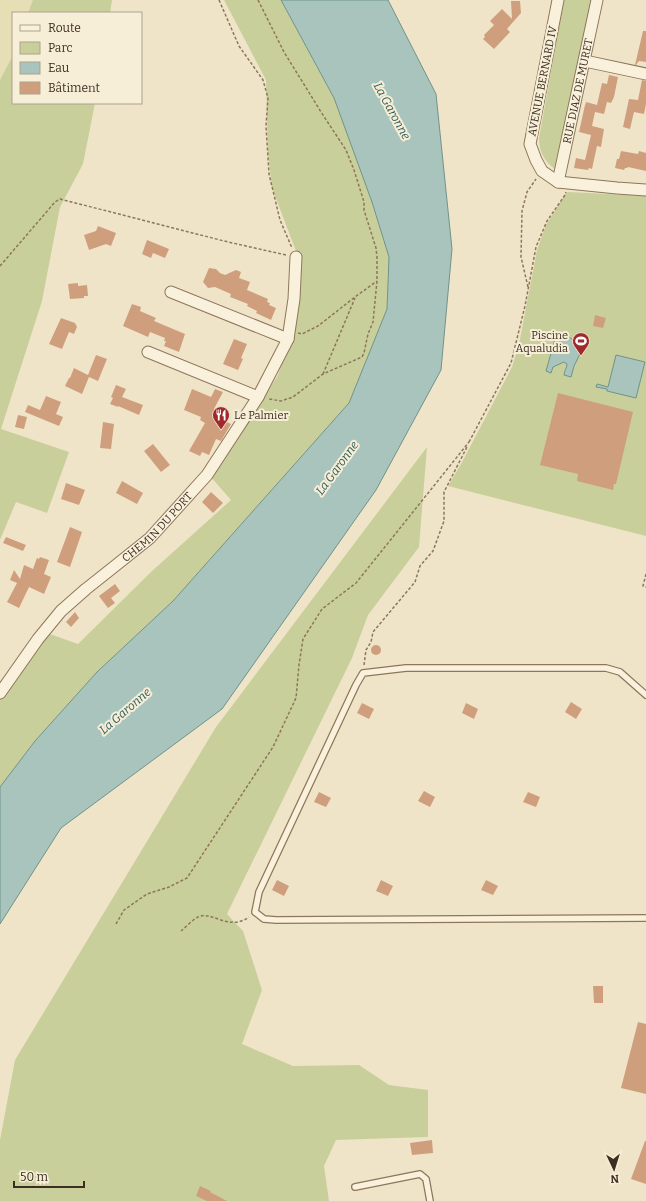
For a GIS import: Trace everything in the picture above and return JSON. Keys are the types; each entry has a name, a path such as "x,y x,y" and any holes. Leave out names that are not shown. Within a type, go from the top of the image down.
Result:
{"street":[{"name":"AVENUE BERNARD IV","path":"558,0 530,144 536,160 542,171 563,182 646,190"},
{"name":"RUE DIAZ DE MURET","path":"563,182 597,0"},
{"path":"585,61 646,74"},
{"name":"CHEMIN DU PORT","path":"0,693 38,639 61,611 150,538 207,475 258,397 288,335 294,298 296,257"},
{"path":"171,292 288,335"},
{"path":"148,352 258,397"}],"lane":[{"path":"646,695 620,672 606,668 406,668 364,673 352,692 259,892 255,912 264,919 276,920 646,918"},
{"path":"355,1187 420,1174 426,1179 430,1201"}],"path":[{"path":"219,0 239,46 263,80 268,98 266,126 269,174 280,220 296,257"},
{"path":"258,0 284,52 346,150 364,202 365,215 375,243 378,281 373,322 362,357 323,374 289,399 281,401 258,397"},
{"path":"528,289 521,257 522,210 527,192 542,171"},
{"path":"364,673 366,650 373,632 415,582 420,566 433,551 444,521 444,492 511,363 536,247 547,221 565,196 563,182"},
{"path":"0,266 60,198 228,242 296,257"},
{"path":"288,335 302,334 318,326 378,281"},
{"path":"323,374 355,297"},
{"path":"116,924 124,910 147,894 169,887 187,878 273,747 296,698 303,639 322,609 356,583 469,442"},
{"path":"646,574 643,586 646,587"},
{"path":"181,931 199,917 209,915 219,920 232,923 245,920 255,912"}],"shaded area":[{"path":"0,0 33,0 28,12 12,12 12,57 0,80"}],"green space":[{"path":"33,0 112,0 110,12 28,12"},
{"path":"224,0 281,0 334,98 372,202 389,257 387,309 349,403 173,601 97,672 35,741 0,787 0,695 47,633 78,644 152,571 231,500 210,476 235,444 278,375 294,326 299,259 272,188 268,153 266,80"},
{"path":"564,0 593,0 555,169 543,156 539,138"},
{"path":"12,57 12,104 95,104 83,164 60,207 42,301 1,429 69,452 47,513 16,502 0,540 0,80"},
{"name":"Piscine Aqualudia","path":"566,193 646,196 646,536 448,486 512,367 519,344 537,250 546,225"},
{"path":"427,447 419,547 368,615 352,658 227,914 243,931 262,990 242,1044 293,1066 359,1065 389,1085 428,1090 428,1137 336,1140 324,1166 329,1201 0,1201 0,1140 15,1060 216,727"}],"water":[{"name":"La Garonne","path":"281,0 388,0 436,94 452,249 441,370 376,490 222,709 61,828 0,924 0,787 35,741 97,672 173,601 349,403 387,309 389,257 372,202 334,98"},
{"path":"562,335 572,339 581,348 581,352 574,366 571,377 564,375 567,364 564,362 553,367 551,373 546,371 555,339 561,339"},
{"path":"616,355 645,362 636,398 596,387 597,384 608,387"}],"building":[{"path":"511,1 520,1 521,13 507,29 510,32 494,49 483,39 485,37 484,35 494,25 490,21 502,9 512,19"},
{"path":"643,31 646,31 646,62 639,61 635,65"},
{"path":"609,75 618,77 614,97 611,103 607,102 604,114 595,112 592,126 604,129 601,147 597,146 592,169 589,168 588,170 574,168 576,158 585,160 591,135 579,132 586,102 597,105 602,83 607,84"},
{"path":"642,80 646,81 646,104 644,114 634,112 630,129 623,127 629,99 638,100"},
{"path":"621,151 638,154 639,151 646,153 646,171 628,167 624,170 615,168"},
{"path":"98,226 116,233 111,246 106,244 89,250 84,235 96,231"},
{"path":"147,240 169,249 165,258 153,253 151,258 142,254"},
{"path":"209,268 216,269 225,275 236,270 241,272 239,278 250,282 247,290 268,299 267,302 270,303 269,305 276,308 271,320 256,313 257,311 247,306 248,304 230,297 231,294 215,287 208,288 203,282"},
{"path":"78,283 78,286 87,285 88,296 84,296 84,298 70,299 68,284"},
{"path":"132,304 141,307 140,311 156,318 154,321 185,334 179,352 164,346 166,341 164,341 165,338 150,332 148,337 123,326"},
{"path":"595,315 606,318 603,328 593,326"},
{"path":"61,318 75,323 77,327 74,334 69,332 62,349 49,344"},
{"path":"234,339 247,344 238,370 223,364"},
{"path":"96,355 107,359 98,381 89,377 82,394 65,386 74,368 88,375"},
{"path":"116,385 126,389 122,397 143,405 139,415 110,404"},
{"path":"192,389 211,397 215,389 223,392 214,409 218,411 215,417 231,424 221,441 216,439 209,455 202,452 200,456 189,451 205,423 200,420 201,417 184,410"},
{"path":"558,393 633,412 616,484 614,484 613,490 577,481 578,474 540,465"},
{"path":"46,396 61,402 56,414 63,417 59,426 25,412 28,405 40,410"},
{"path":"18,415 27,417 24,429 15,427"},
{"path":"103,422 114,424 111,449 100,448"},
{"path":"153,444 170,465 161,472 144,451"},
{"path":"122,481 143,493 137,504 116,493"},
{"path":"66,483 85,490 79,505 61,499"},
{"path":"211,492 223,503 213,513 202,502"},
{"path":"70,527 82,532 70,567 57,562"},
{"path":"6,537 26,545 23,551 3,543"},
{"path":"40,557 49,560 44,574 51,577 44,594 29,587 19,608 7,602 17,583 10,580 14,570 20,579 24,565 33,569 37,558 39,559"},
{"path":"115,584 120,591 111,598 115,603 108,608 99,596"},
{"path":"75,612 79,618 71,627 66,622"},
{"path":"374,645 378,645 381,650 378,655 374,655 371,652 371,648"},
{"path":"571,702 582,709 576,719 565,712"},
{"path":"362,703 374,709 369,719 357,713"},
{"path":"466,703 478,709 474,719 462,713"},
{"path":"424,791 435,797 430,807 418,801"},
{"path":"319,792 331,798 326,807 314,802"},
{"path":"528,792 540,797 536,807 523,802"},
{"path":"277,880 289,886 284,896 272,890"},
{"path":"381,880 393,886 388,896 376,891"},
{"path":"486,880 498,886 493,895 481,890"},
{"path":"593,986 603,986 603,1003 594,1003"},
{"path":"638,1022 646,1024 646,1094 621,1088"},
{"path":"432,1140 433,1153 412,1155 410,1143"},
{"path":"646,1141 646,1184 631,1179"},
{"path":"200,1186 227,1201 207,1201 196,1196"}],"place":[{"name":"Piscine Aqualudia","path":"581,356"},
{"name":"Le Palmier","path":"221,430"}]}
